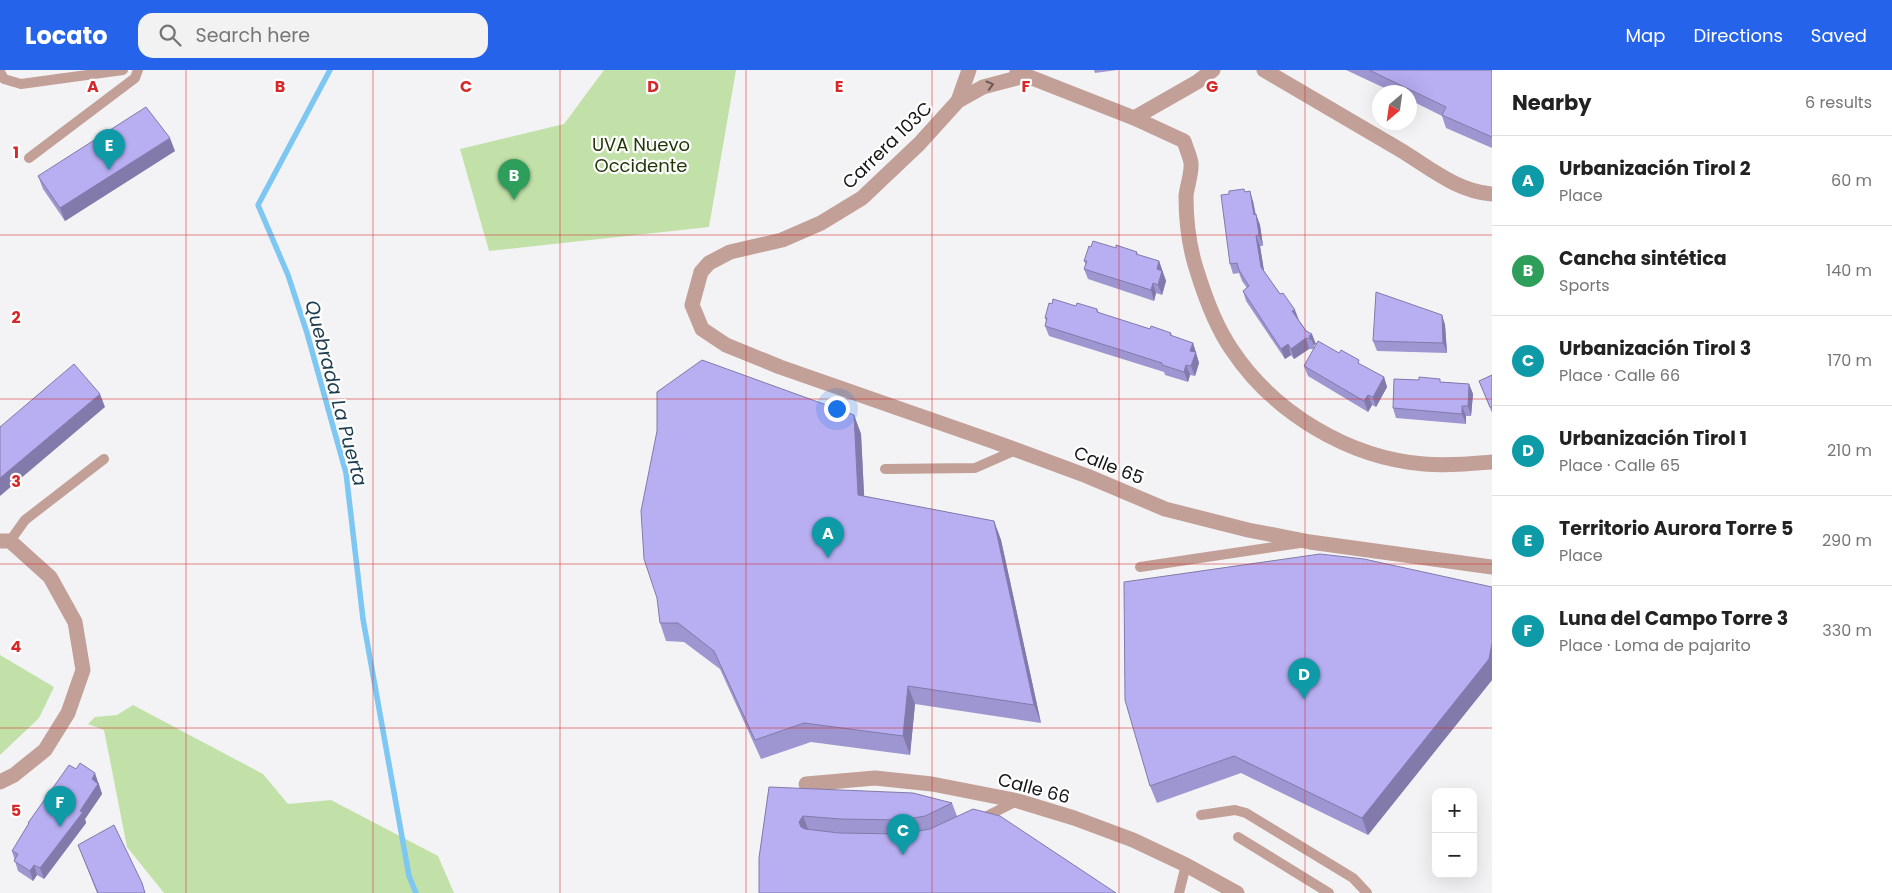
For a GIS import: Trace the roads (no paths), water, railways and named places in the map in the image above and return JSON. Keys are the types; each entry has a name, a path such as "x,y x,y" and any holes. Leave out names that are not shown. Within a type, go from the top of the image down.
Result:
{"street":[{"path":"958,100 969,70"},
{"path":"1134,118 1197,82 1213,70"},
{"path":"1264,70 1422,163 1452,183 1475,193 1492,194"},
{"path":"958,100 982,87 1019,73 1134,118 1184,141 1191,163 1186,194 1186,224 1196,270 1215,318 1232,350 1261,386 1289,410 1315,428 1367,452 1392,460 1444,466 1492,462"},
{"name":"Carrera 103C","path":"726,345 702,329 692,304 701,272 709,263 730,252 782,240 821,222 862,198 919,144 958,100"},
{"name":"Calle 65","path":"726,345 780,368 1087,476 1165,508 1248,530 1310,542 1492,566"},
{"path":"0,782 14,775 45,750 68,713 83,670 75,622 50,578 5,541"},
{"name":"Calle 66","path":"806,784 875,778 932,784 1018,801 1074,818 1133,840 1186,865 1237,893"}],"lane":[{"path":"2,75 21,84 123,70"},
{"path":"29,158 135,78 138,70"},
{"path":"885,469 975,468 1016,450"},
{"path":"5,541 25,520 104,459"},
{"path":"1140,567 1310,542"},
{"path":"968,825 1018,801"},
{"path":"1201,816 1235,810 1246,813 1353,878 1367,893"},
{"path":"1238,838 1328,893"},
{"path":"1179,893 1186,865"}],"waterway":[{"name":"Quebrada La Puerta","path":"330,70 258,205 288,275 307,333 346,473 363,619 409,876 416,893"}],"place":[{"name":"Territorio Aurora Torre 5","path":"109,170"},
{"name":"Cancha sintética","path":"514,200"},
{"name":"Urbanización Tirol 2","path":"828,558"},
{"name":"Urbanización Tirol 1","path":"1304,699"},
{"name":"Luna del Campo Torre 3","path":"60,827"},
{"name":"Urbanización Tirol 3","path":"903,855"}],"park label":[{"name":"UVA Nuevo Occidente","path":"641,154"}]}
